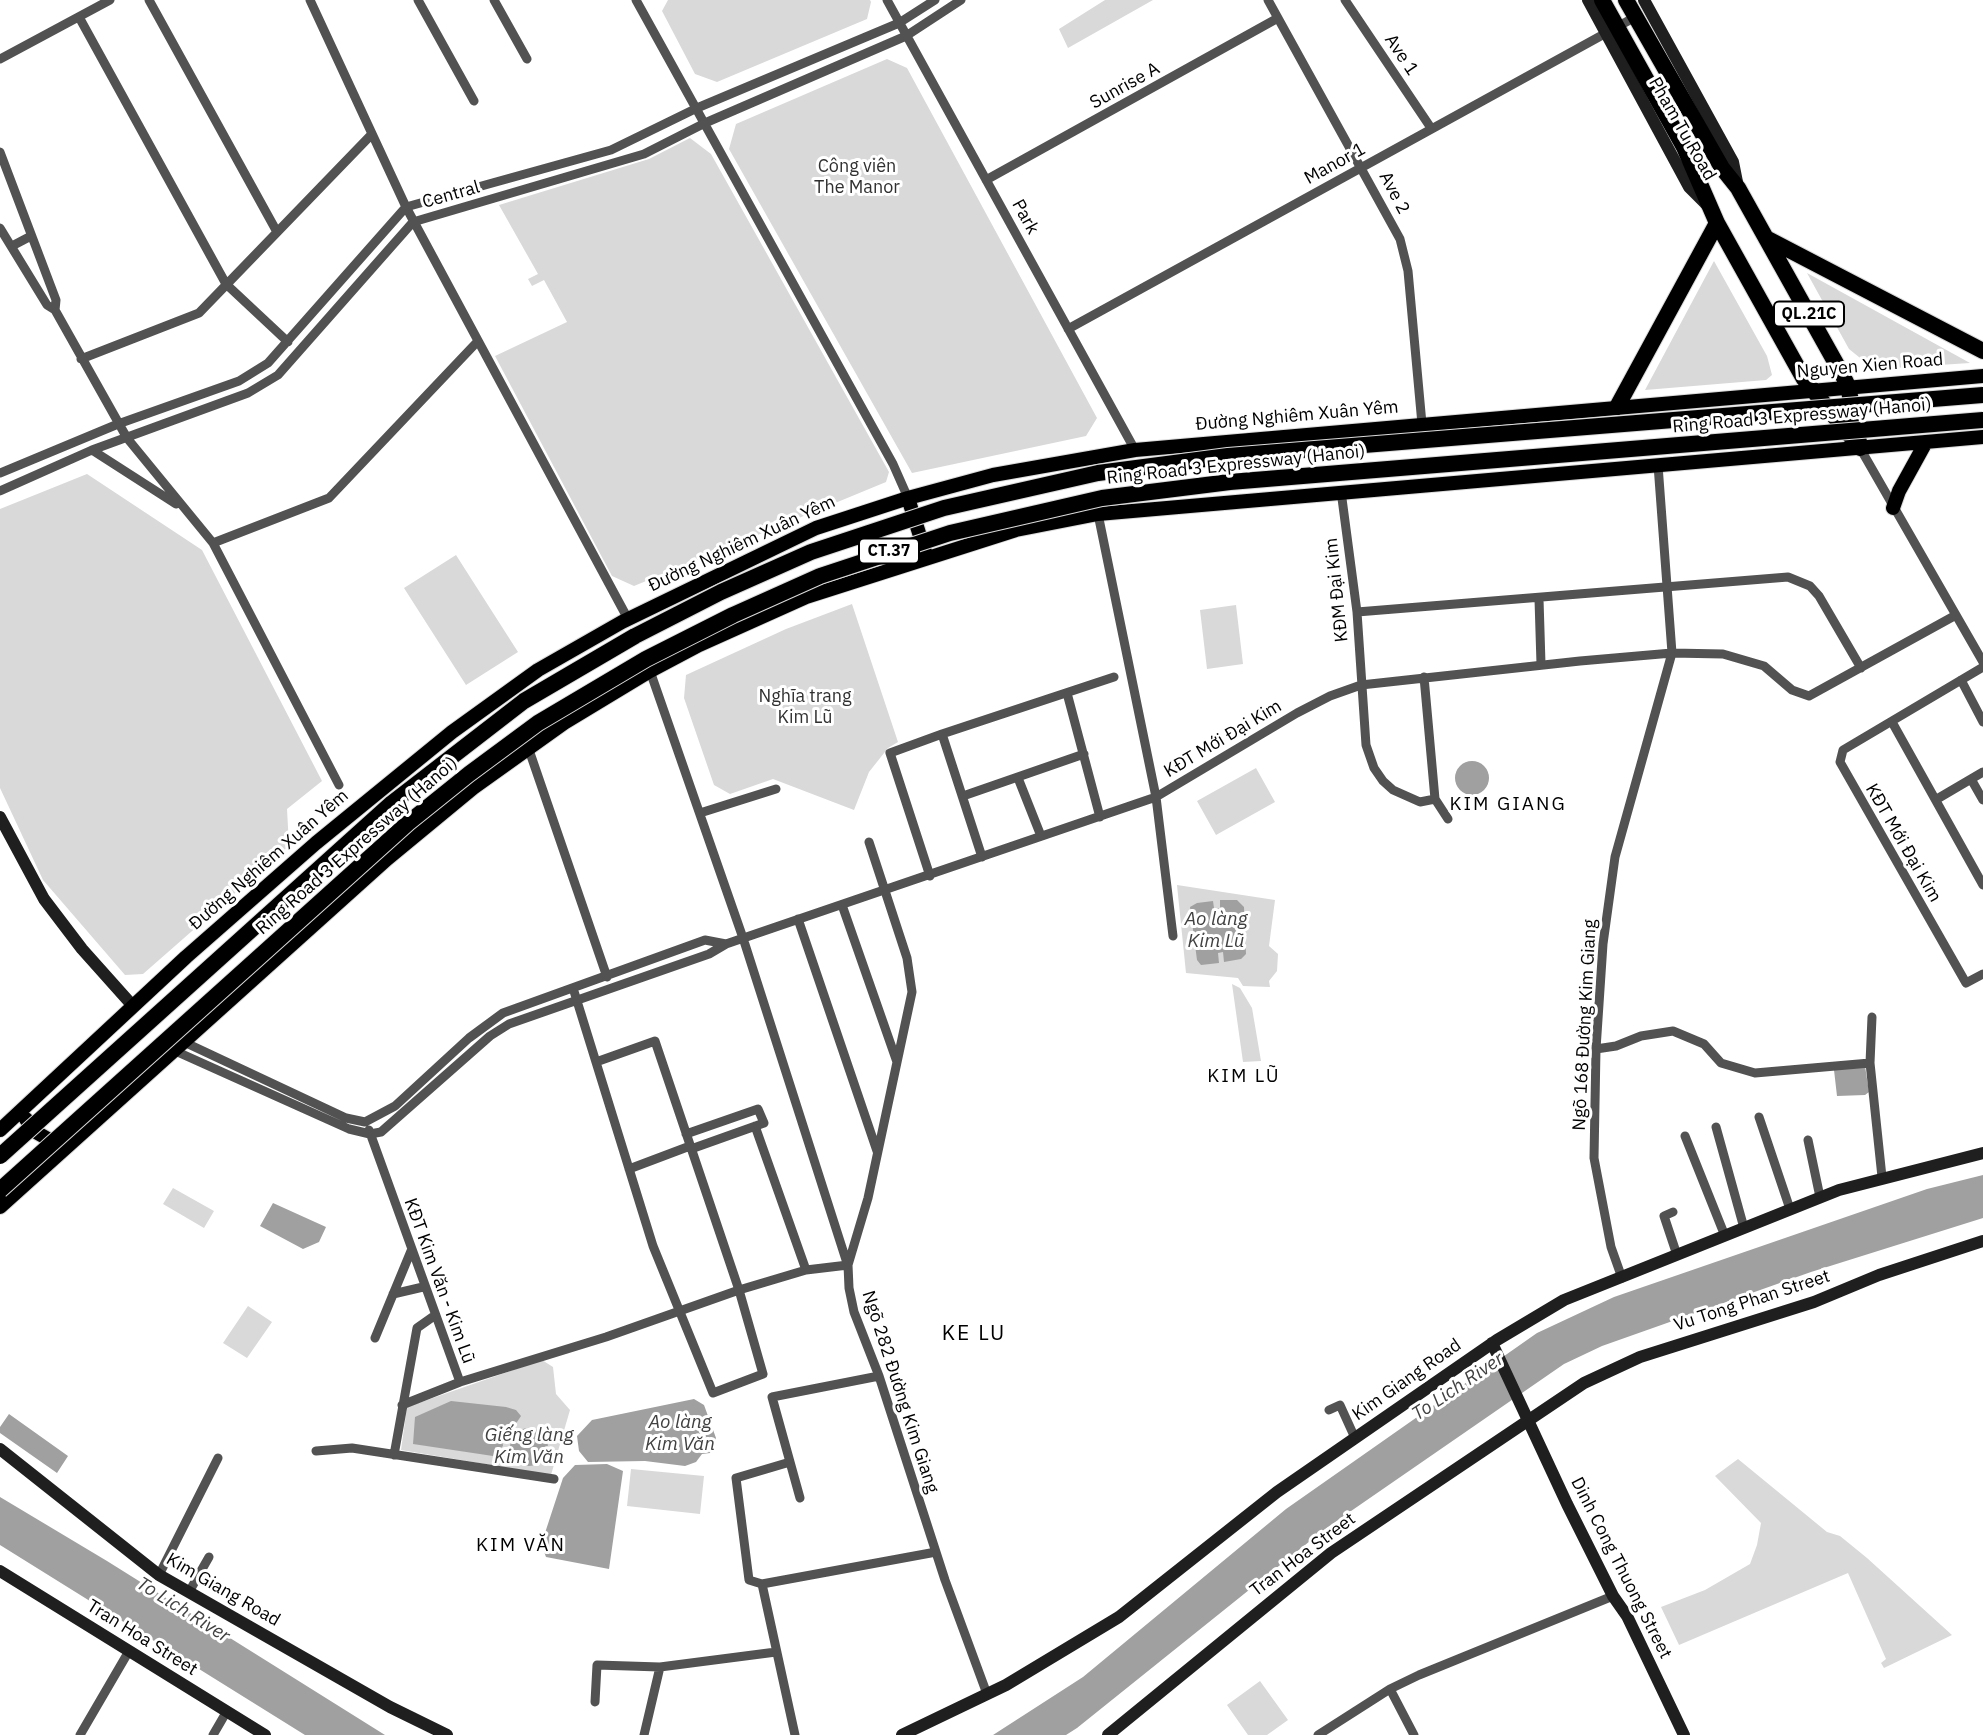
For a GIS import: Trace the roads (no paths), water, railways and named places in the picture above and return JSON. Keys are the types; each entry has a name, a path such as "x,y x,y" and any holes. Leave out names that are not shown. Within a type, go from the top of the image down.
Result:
{"highway":[{"name":"QL.21C","path":"1602,0 1611,30"},
{"name":"Pham Tu Road","path":"1626,0 1643,9 1722,168 1738,187 1848,386 1860,448"},
{"name":"Pham Tu Road","path":"1611,30 1700,177 1717,223"},
{"name":"QL.21C","path":"1717,223 1811,390 1860,448"},
{"path":"1617,407 1717,223"},
{"path":"1767,239 1983,351"},
{"name":"Ring Road 3 Expressway (Hanoi)","path":"0,1156 392,803 524,701 635,636 721,592 811,552 944,508 1098,473 1228,456 1983,395"},
{"name":"Ring Road 3 Expressway (Hanoi)","path":"0,1190 408,823 508,745 538,723 646,659 733,615 820,576 950,533 1102,498 1230,482 1983,420"}],"main road":[{"name":"Pham Tu Road","path":"1588,0 1611,30"},
{"name":"Nguyen Xien Road","path":"1760,394 1983,376"},
{"name":"Đường Nghiêm Xuân Yêm","path":"0,1130 132,1005 316,843 452,732 538,670 628,619 816,528 908,498 1006,472 1135,450 1760,394"},
{"path":"0,1208 426,825 528,747 650,671 699,645 806,597 927,556 1038,525 1098,514 1341,491 1983,438"},
{"path":"1893,508 1899,491 1926,442"},
{"path":"908,498 927,556"},
{"path":"0,819 44,899 82,949 132,1005"},
{"path":"25,1107 26,1119 34,1131 65,1148"},
{"name":"Kim Giang Road","path":"902,1735 987,1694 1119,1617 1263,1503 1355,1438 1564,1300 1820,1197 1882,1177 1983,1153"},
{"name":"Vu Tong Phan Street","path":"1529,1417 1614,1366 1814,1302 1880,1275 1983,1241"},
{"name":"Dinh Cong Thuong Street","path":"1495,1348 1567,1504 1613,1595 1627,1616 1684,1735"},
{"name":"Tran Hoa Street","path":"1111,1734 1303,1574 1529,1417"},
{"name":"Kim Giang Road","path":"0,1448 159,1575 390,1707 447,1735"},
{"name":"Tran Hoa Street","path":"0,1571 265,1735"}],"street":[{"path":"0,60 110,0"},
{"path":"149,0 277,232"},
{"path":"310,0 413,222 628,619"},
{"path":"418,0 474,101"},
{"path":"494,0 527,60"},
{"path":"636,0 906,488 908,498"},
{"name":"Park","path":"887,0 1135,450"},
{"name":"Central","path":"0,473 118,424 239,381 268,363 406,208 611,150 697,108 899,23 935,0"},
{"name":"Central","path":"0,491 92,450 248,393 278,375 413,222 645,154 705,123 906,36 961,0"},
{"name":"Ave 2","path":"1268,0 1362,167 1405,253 1422,424"},
{"name":"Ave 1","path":"1345,0 1432,128"},
{"name":"Manor 1","path":"1068,329 1611,30 1643,9"},
{"path":"79,17 226,284 288,342"},
{"name":"Sunrise A","path":"986,180 1278,18"},
{"path":"81,359 199,313 372,134"},
{"path":"0,152 56,300 55,310"},
{"path":"0,228 47,305 55,310 127,438 213,543 339,785"},
{"path":"12,246 31,236"},
{"path":"213,543 329,498 478,341"},
{"path":"1860,448 1983,664"},
{"path":"92,450 184,509"},
{"path":"1658,465 1672,653"},
{"name":"KĐM Đại Kim","path":"1341,491 1357,612 1361,685"},
{"path":"1098,514 1156,797 1173,936"},
{"path":"1357,612 1788,577 1810,586 1861,668"},
{"path":"1539,599 1542,664"},
{"name":"KĐT Mới Đại Kim","path":"726,944 1156,797 1297,713 1330,695 1361,685 1542,664 1672,653 1723,654 1764,666 1792,691 1809,696 1956,615"},
{"name":"Ngõ 168 Đường Kim Giang","path":"1622,1278 1611,1247 1594,1157 1596,1049 1603,944 1615,858 1672,653"},
{"name":"KĐT Mới Đại Kim","path":"1983,664 1961,680 1843,750 1840,762 1842,770 1966,983 1983,974"},
{"path":"650,671 743,938 848,1265"},
{"path":"930,876 890,753 1114,677"},
{"path":"1424,677 1435,799 1448,819"},
{"path":"1961,680 1983,722"},
{"path":"1361,685 1366,745 1374,768 1383,781 1406,797 1420,802 1435,799"},
{"path":"1068,693 1100,817"},
{"path":"1892,722 1983,885"},
{"path":"942,734 982,857"},
{"path":"528,747 607,977"},
{"path":"963,796 1084,754"},
{"path":"1937,799 1983,772"},
{"path":"1018,778 1041,836"},
{"path":"1971,779 1983,800"},
{"path":"700,813 776,789"},
{"name":"Ngõ 282 Đường Kim Giang","path":"869,842 912,978 912,992 878,1153 848,1265 854,1312 879,1376 936,1552 987,1694"},
{"path":"842,905 898,1062"},
{"path":"798,919 878,1153"},
{"path":"705,940 709,954"},
{"path":"179,1046 300,1095 355,1122 365,1122 395,1106 469,1038 503,1013 705,940 726,944"},
{"path":"179,1046 349,1129 370,1134 390,1127 477,1048 509,1024 709,954 726,944"},
{"path":"573,988 629,1169 677,1311 713,1393 763,1374 739,1290 655,1041 596,1062"},
{"path":"524,1006 528,1016"},
{"path":"1871,1017 1870,1063 1882,1177"},
{"path":"1596,1049 1616,1046 1641,1035 1673,1031 1704,1044 1721,1063 1755,1073 1870,1063"},
{"path":"469,1038 477,1048"},
{"path":"297,1105 300,1095"},
{"path":"629,1169 764,1123 758,1109 686,1134"},
{"path":"1759,1117 1790,1209"},
{"path":"725,1120 730,1135"},
{"name":"KĐT Kim Văn - Kim Lũ","path":"365,1122 423,1287 460,1382 606,1337 739,1290 806,1270 848,1265"},
{"path":"755,1126 806,1270"},
{"path":"1716,1127 1744,1228"},
{"path":"1685,1136 1725,1236"},
{"path":"1808,1140 1820,1197"},
{"path":"1673,1213 1664,1216 1676,1255"},
{"path":"375,1338 411,1251"},
{"path":"393,1294 423,1287"},
{"path":"394,1455 417,1328 434,1316"},
{"path":"800,1498 772,1396 879,1376"},
{"path":"402,1405 460,1382"},
{"path":"1329,1410 1340,1405 1355,1438"},
{"path":"316,1451 352,1448 554,1479"},
{"path":"159,1575 218,1458"},
{"path":"790,1462 736,1478 749,1580 762,1584 936,1552"},
{"path":"189,1592 209,1557"},
{"path":"762,1584 795,1735"},
{"path":"1318,1735 1390,1689 1613,1595"},
{"path":"80,1735 129,1651"},
{"path":"595,1703 597,1665 660,1667 776,1651"},
{"path":"644,1735 660,1667"},
{"path":"1390,1689 1414,1735"},
{"path":"213,1735 227,1711"}],"water":[{"path":"1472,761 1484,766 1489,778 1484,790 1472,795 1460,790 1455,778 1460,766"},
{"name":"Ao làng Kim Lũ","path":"1220,900 1237,900 1244,907 1246,954 1241,959 1224,962 1223,952 1218,953 1219,963 1201,965 1197,960 1190,907 1197,903 1213,901 1214,908 1220,908"},
{"path":"1865,1066 1869,1092 1865,1095 1837,1096 1834,1070"},
{"path":"1983,1175 1983,1218 1811,1272 1602,1346 1564,1364 1325,1529 1077,1728 1066,1735 993,1735 1083,1677 1286,1509 1537,1333 1614,1297 1927,1189"},
{"path":"273,1203 326,1227 319,1242 303,1249 260,1226"},
{"name":"Ao làng Kim Văn","path":"694,1399 704,1405 716,1438 710,1453 702,1454 696,1462 685,1466 645,1461 588,1462 579,1451 577,1436 592,1420"},
{"path":"451,1401 506,1407 516,1410 521,1416 515,1425 502,1434 503,1446 493,1456 413,1444 415,1417"},
{"path":"9,1414 68,1456 57,1473 0,1433 0,1427"},
{"name":"Giếng làng Kim Văn","path":"529,1428 543,1433 548,1447 543,1461 529,1466 515,1461 510,1447 515,1433"},
{"path":"607,1464 623,1471 609,1569 546,1557 543,1549 544,1536 563,1478 575,1465"},
{"name":"To Lich River","path":"0,1497 385,1735 305,1735 0,1545"}],"district":[{"name":"KIM GIANG","path":"1508,805"},
{"name":"KIM LŨ","path":"1244,1077"},
{"name":"KE LU","path":"974,1334"},
{"name":"KIM VĂN","path":"521,1546"}],"park label":[{"name":"Công viên The Manor","path":"857,177"},
{"name":"Nghĩa trang Kim Lũ","path":"805,707"}]}
